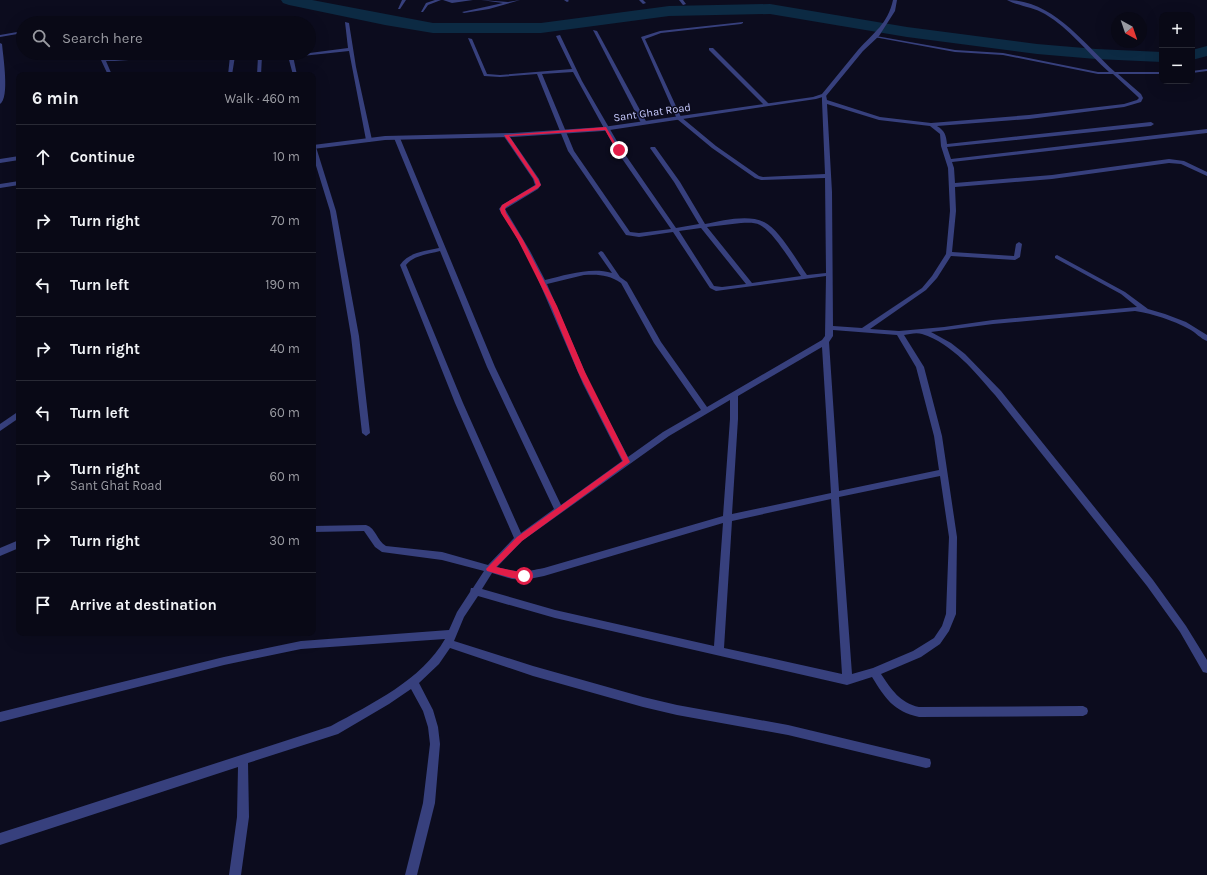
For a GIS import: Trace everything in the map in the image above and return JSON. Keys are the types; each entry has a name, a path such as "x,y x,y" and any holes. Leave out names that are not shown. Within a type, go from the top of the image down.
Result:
{"street":[{"path":"399,8 404,0"},
{"path":"422,11 428,4 439,0"},
{"path":"445,0 452,2 471,0"},
{"path":"483,0 510,2"},
{"path":"464,12 483,10 518,0"},
{"path":"0,839 334,730 385,701 413,682 434,661 450,638 460,615 474,591 490,569 519,539 666,434 825,342 829,336 830,328 830,274 828,176 824,98 861,50 876,36 888,20 893,11 895,0"},
{"path":"824,98 874,117 931,125 1029,117 1124,105 1139,101 1141,98 1099,60 1080,39 1047,13 1034,7 1010,0"},
{"path":"741,23 660,32 643,38 679,118 714,147 757,177 770,179 828,176"},
{"path":"347,24 350,49 369,140"},
{"path":"595,30 644,123"},
{"path":"0,36 16,33"},
{"path":"558,36 619,150 675,230 712,287 722,289 830,274"},
{"path":"876,36 956,51 1003,54 1078,69 1114,73 1159,73"},
{"path":"470,39 486,75 500,76 575,70"},
{"path":"0,44 3,95 0,103"},
{"path":"316,54 350,49"},
{"path":"711,49 766,105"},
{"path":"103,60 109,72"},
{"path":"230,72 232,60"},
{"path":"259,72 260,60"},
{"path":"291,60 294,72"},
{"path":"1195,72 1207,70"},
{"path":"538,73 571,151 628,234 639,235 742,221 760,223 764,225 780,243 804,277"},
{"name":"Sant Ghat Road","path":"316,147 397,138 506,135 606,128 824,98"},
{"path":"944,146 1151,124"},
{"path":"862,331 924,289 935,277 949,254 953,211 951,168 944,146 943,134 931,125"},
{"path":"949,161 1207,130"},
{"path":"506,135 536,179 538,185 536,188 504,206 502,209 521,240 554,306 582,372 626,462"},
{"path":"397,138 491,368 560,510"},
{"path":"654,148 677,182 703,226 750,285"},
{"path":"316,157 333,211 355,336 366,433"},
{"path":"0,161 16,158"},
{"path":"952,185 1052,177 1169,161 1182,162 1207,174"},
{"path":"0,186 16,183"},
{"path":"949,254 1015,258 1017,257 1018,244"},
{"path":"442,249 412,257 405,260 403,265 471,433 519,539"},
{"path":"601,253 617,276 624,282 658,342 706,411"},
{"path":"1056,257 1123,293 1145,310"},
{"path":"542,283 591,273 610,273 617,276"},
{"path":"830,328 899,333 993,322 1135,309 1145,310 1190,327 1207,338"},
{"path":"922,331 943,341 958,351 972,363 998,393 1150,583 1183,629 1207,669"},
{"path":"474,591 555,614 847,680 874,672 917,654 937,641 946,628 951,614 953,537 938,436 920,367 899,333"},
{"path":"825,342 847,680"},
{"path":"719,652 734,419 734,394"},
{"path":"0,428 16,416"},
{"path":"316,529 366,528 371,533 373,541 378,546 385,549 442,556 512,575 524,576 544,572 728,518 944,472"},
{"path":"0,552 16,545"},
{"path":"0,717 224,661 301,645 450,638 533,671 643,702 677,710 788,730 926,764"},
{"path":"874,672 894,701 909,711 1083,711"},
{"path":"411,875 428,803 435,744 433,727 428,710 413,682"},
{"path":"235,875 243,817 242,760"}],"waterway":[{"path":"289,0 385,20 433,28 541,28 669,11 770,9 907,32 1037,49 1159,57"},
{"path":"1195,54 1207,51"}],"route":[{"path":"524,576 512,575 490,569 519,539 626,462 582,372 554,306 521,240 502,209 517,197 536,188 538,185 536,179 506,135 606,128 619,150"}]}
